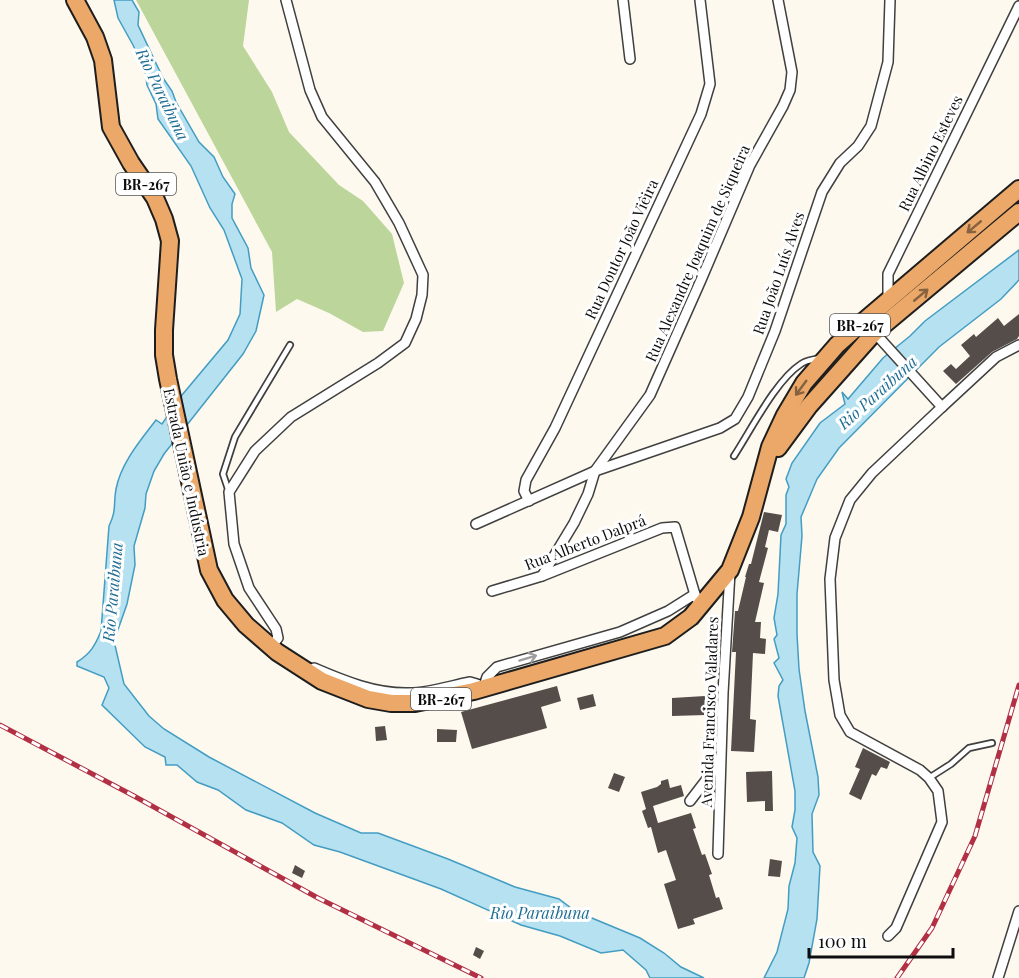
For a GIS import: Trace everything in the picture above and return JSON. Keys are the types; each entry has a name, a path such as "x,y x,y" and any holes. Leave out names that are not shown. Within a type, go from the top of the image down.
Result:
{"highway":[{"name":"Estrada União e Indústria","path":"75,0 103,60 111,127 155,198 170,241 164,355 209,570 225,600 246,625 272,649 322,681 368,699 391,703 416,703 432,695 483,689 665,636 730,570 741,548 755,501"},
{"name":"BR-267","path":"755,501 779,446 888,300 1019,189"},
{"name":"BR-267","path":"755,501 770,447 785,415 804,383 828,356 870,327 900,313 1019,212"}],"street":[{"path":"272,649 278,638 276,629 249,588 234,544 229,492 255,451 291,417 378,363 405,343 416,319 422,295 423,275 399,223 375,182 322,117 310,90 286,0"},
{"path":"623,0 630,59"},
{"name":"Rua Doutor João Viêira","path":"529,501 524,491 526,480 555,428 701,114 710,84 700,0"},
{"name":"Rua Alexandre Joaquim de Siqueira","path":"595,471 650,395 750,165 790,90 792,72 778,0"},
{"name":"Rua João Luís Alves","path":"476,524 595,471 720,428 735,419 748,397 776,331 803,243 822,192 840,163 858,146 871,126 888,62 891,0"},
{"name":"Rua Albino Esteves","path":"888,300 888,274 1019,6"},
{"path":"888,300 900,313"},
{"path":"870,327 942,407"},
{"path":"888,936 896,928 942,822 938,791 920,770 850,732 840,715 834,680 830,579 835,538 850,500 872,473 996,357 1019,345"},
{"path":"542,576 574,523 588,494 595,471"},
{"name":"Rua Alberto Dalprá","path":"492,591 542,576 662,528 675,527 697,601"},
{"name":"Avenida Francisco Valadares","path":"718,854 730,570"},
{"path":"690,801 711,775 721,756"},
{"path":"998,978 1019,911"}],"lane":[{"path":"229,492 223,474 235,437 290,345"},
{"path":"734,456 790,373 803,362 828,356"},
{"path":"929,778 951,764 969,748 992,743"}],"green space":[{"path":"136,0 249,0 243,46 272,92 289,132 339,185 363,201 392,234 404,283 383,331 363,332 297,299 276,312 272,252"}],"water":[{"name":"Rio Paraibuna","path":"114,0 132,0 139,12 138,25 163,78 199,142 214,157 223,177 235,194 232,218 248,248 251,268 264,295 256,331 243,354 164,454 154,471 146,494 145,508 134,546 135,565 127,604 114,641 124,684 149,716 164,729 209,757 315,813 361,833 378,833 515,887 559,899 575,911 640,938 681,967 704,978 650,978 646,970 623,950 601,953 560,936 521,925 441,889 340,852 314,845 282,823 246,810 218,790 197,782 177,765 166,765 165,757 145,747 102,705 109,688 104,677 77,666 77,662 92,649 101,631 109,526 114,511 118,479 132,453 156,420 162,424 182,395 228,340 240,314 242,279 224,230 210,208 191,166 158,119 156,104 147,85 145,70 118,18"},
{"name":"Rio Paraibuna","path":"1019,250 1019,280 1001,299 939,347 839,448 817,479 801,517 797,634 805,711 818,777 819,795 812,814 813,852 820,866 817,919 804,978 764,978 777,952 788,909 789,886 795,863 797,838 792,827 795,791 778,696 779,686 783,680 774,663 779,658 774,639 777,635 774,618 778,594 781,535 786,524 786,495 789,487 786,479 792,463 820,423 845,404 842,392 848,399 883,358 925,321"}],"building":[{"path":"1019,314 1017,339 992,352 956,384 943,371 951,364 956,369 970,356 961,345 974,334 976,337 998,318 1004,326"},
{"path":"764,512 782,515 778,532 769,530 765,547 768,548 759,582 764,583 755,622 761,622 760,638 766,639 765,654 753,653 750,719 756,720 754,752 731,751 736,652 732,652 735,611 738,611 745,577 749,564 751,564"},
{"path":"557,686 561,701 541,707 547,728 472,749 461,712"},
{"path":"593,694 596,706 580,710 577,698"},
{"path":"705,696 706,715 672,716 672,698"},
{"path":"385,726 387,740 376,741 375,727"},
{"path":"437,729 457,730 456,742 437,742"},
{"path":"863,748 890,762 887,769 881,767 876,776 872,774 861,800 849,794 860,769 855,767"},
{"path":"772,771 773,811 765,811 765,801 747,802 746,772"},
{"path":"614,773 625,777 619,792 608,788"},
{"path":"668,779 670,788 681,785 684,796 653,806 658,823 691,813 696,828 693,829 702,855 705,854 712,874 709,875 716,898 719,897 723,909 693,919 695,924 678,929 664,884 676,880 666,850 658,853 651,827 648,828 642,811 646,809 641,792 657,787 661,781"},
{"path":"770,859 782,861 780,877 768,876"},
{"path":"295,865 305,871 302,878 292,873"},
{"path":"476,947 484,951 480,959 473,955"}],"railway":[{"path":"897,978 932,928 975,836 1019,685"},
{"path":"0,725 318,898 481,978"}]}
